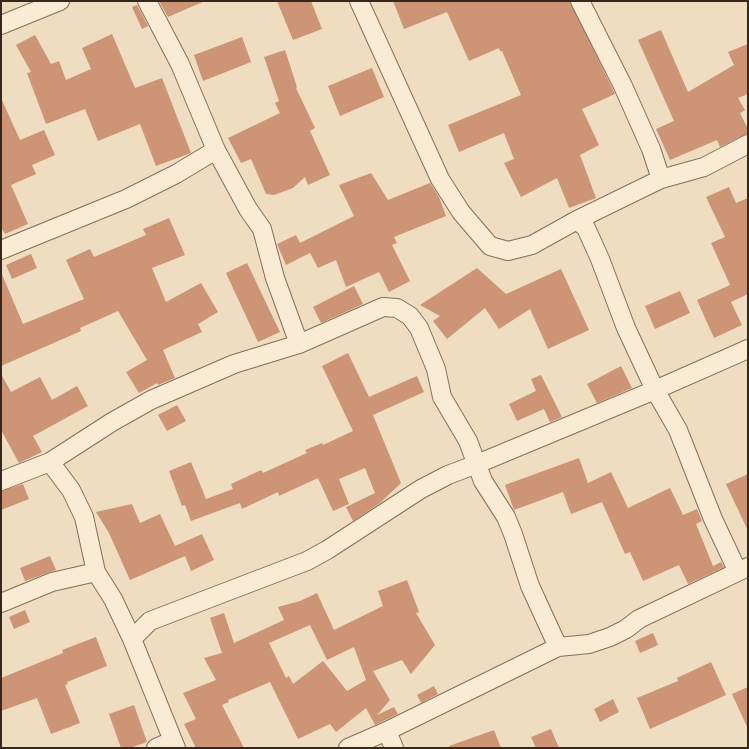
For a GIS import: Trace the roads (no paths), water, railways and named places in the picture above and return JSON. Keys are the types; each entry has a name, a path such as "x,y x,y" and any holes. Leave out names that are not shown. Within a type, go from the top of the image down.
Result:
{"street":[{"path":"1,25 60,1"},
{"path":"147,1 180,64 216,150 248,209 262,229 275,278 299,344"},
{"path":"359,1 440,179 461,212 490,246 508,251 532,245 577,220 661,179 704,167 748,144"},
{"path":"580,1 651,149 661,179"},
{"path":"1,250 126,199 176,174 216,150"},
{"path":"348,748 387,731 558,647 589,644 610,637 640,619 743,569 713,519 678,430 655,390 626,328 586,228 577,220"},
{"path":"1,481 50,462 112,422 151,400 234,364 299,344 382,307 398,308 410,316 419,328 436,369 442,397 468,441 483,481 510,525 530,586 558,647"},
{"path":"132,640 150,621 307,561 448,474 477,464 655,390 748,349"},
{"path":"50,462 71,490 84,517 96,572 112,598 132,640 174,744 156,748"},
{"path":"1,603 52,582 96,572"},
{"path":"387,731 394,748"}]}
